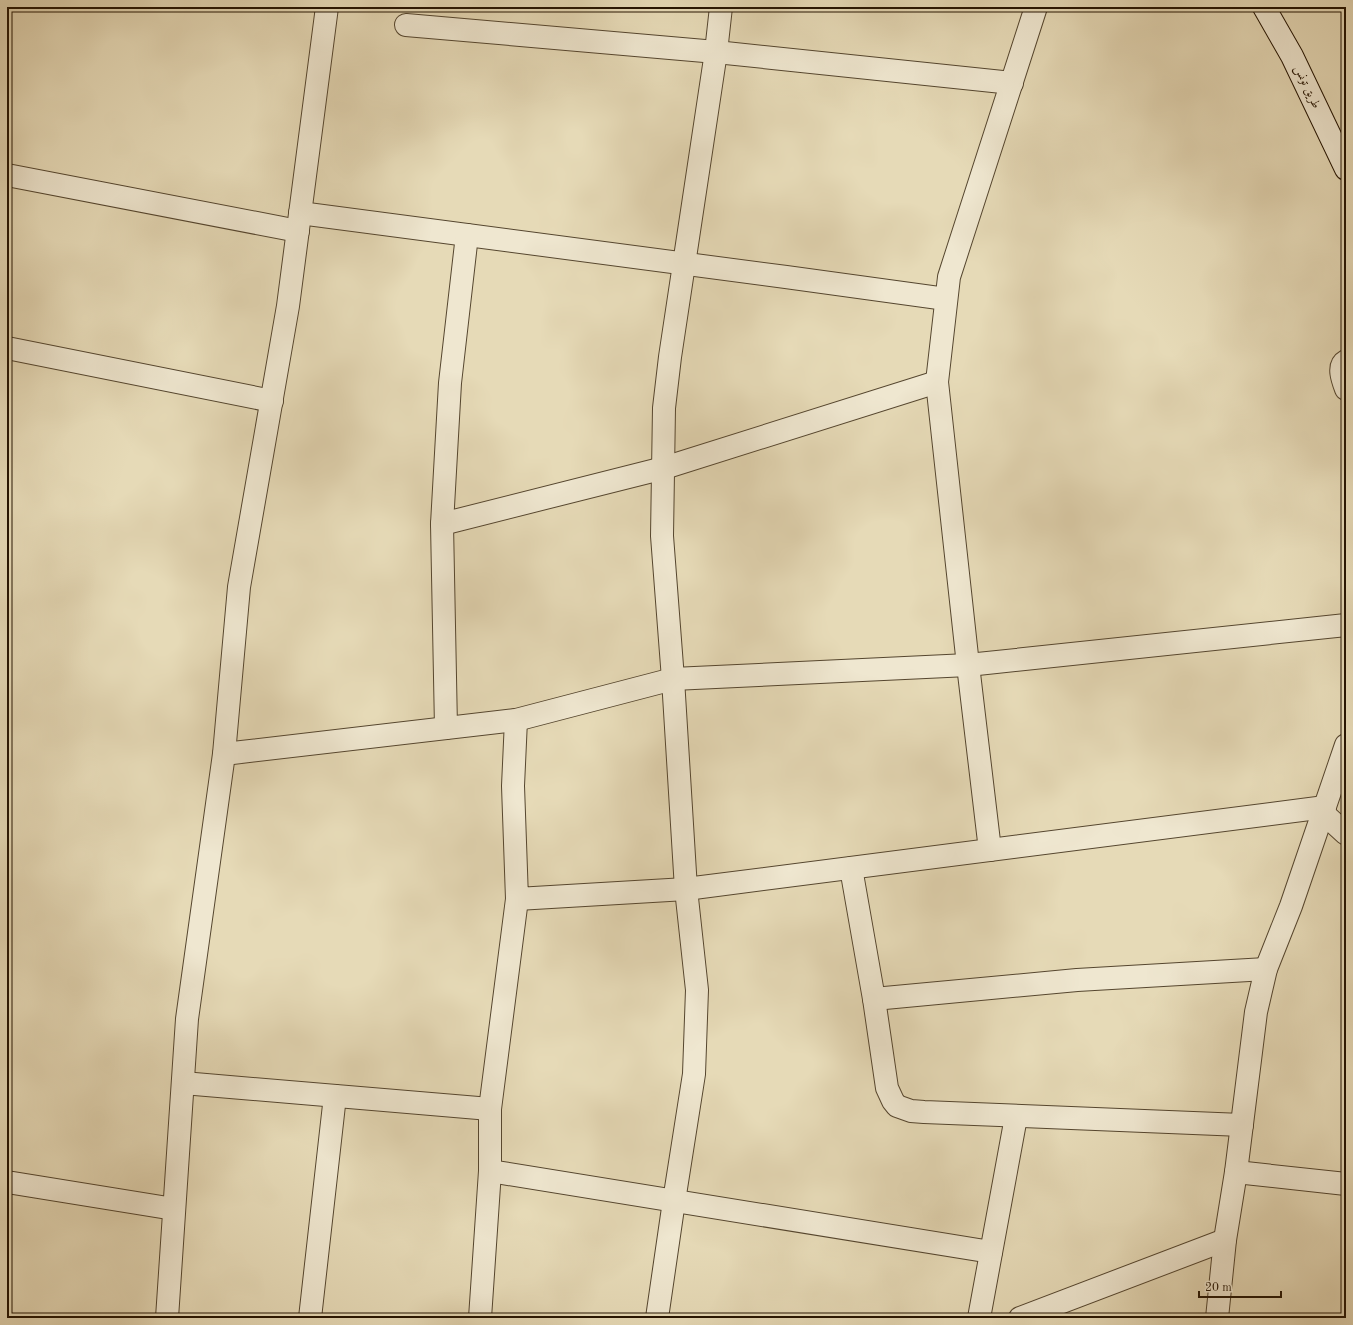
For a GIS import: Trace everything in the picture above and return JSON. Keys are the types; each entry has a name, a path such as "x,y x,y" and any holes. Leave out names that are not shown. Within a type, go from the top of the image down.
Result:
{"street":[{"path":"167,1318 187,1019 224,754 239,587 288,306 327,7"},
{"path":"658,1318 674,1201 694,1074 697,990 686,889 673,679 662,536 664,408 670,357 716,52 721,7"},
{"path":"990,850 968,665 938,382 949,277 1036,7"},
{"name":"طريق تونس","path":"1264,7 1292,56 1346,169"},
{"path":"406,25 716,52 1012,83"},
{"path":"7,175 299,222 467,235 685,263 946,300"},
{"path":"446,728 442,524 450,383 467,235"},
{"path":"7,348 272,401"},
{"path":"1346,361 1343,362 1341,368 1346,389"},
{"path":"442,524 664,468 938,382"},
{"path":"224,754 516,720 673,679 968,665 1346,625"},
{"path":"480,1318 490,1170 490,1109 517,899 513,786 516,720"},
{"path":"1217,1318 1225,1240 1236,1172 1256,1012 1266,969 1291,906 1346,745"},
{"path":"517,899 686,889 990,850 1324,810"},
{"path":"1324,810 1346,834"},
{"path":"851,868 874,999 887,1088 897,1106 911,1111 924,1112 1016,1117 1242,1125"},
{"path":"874,999 1077,980 1266,969"},
{"path":"183,1083 490,1109"},
{"path":"310,1318 335,1096"},
{"path":"979,1318 1016,1117"},
{"path":"490,1170 992,1252"},
{"path":"1236,1172 1346,1184"},
{"path":"7,1182 174,1209"},
{"path":"1020,1318 1225,1240"}]}
